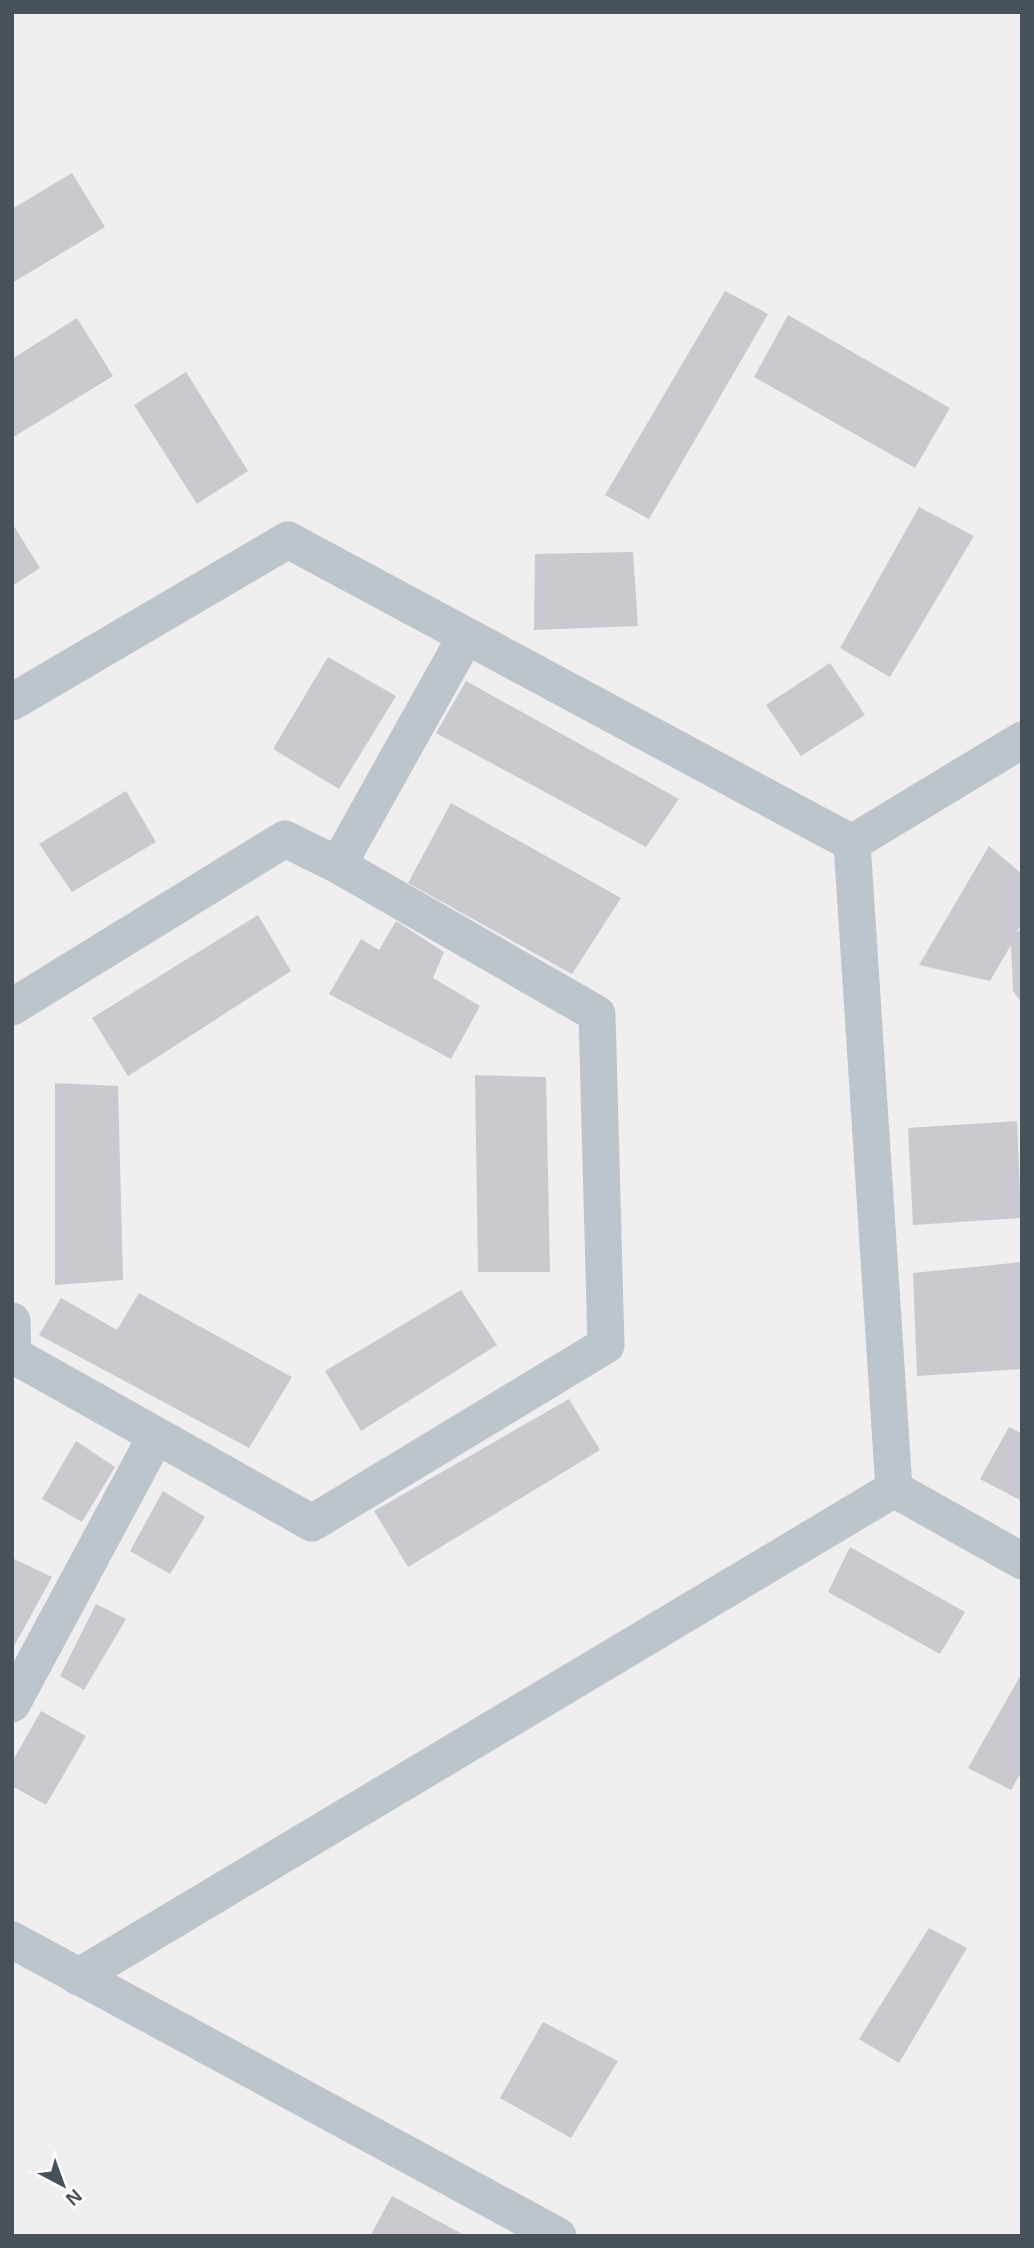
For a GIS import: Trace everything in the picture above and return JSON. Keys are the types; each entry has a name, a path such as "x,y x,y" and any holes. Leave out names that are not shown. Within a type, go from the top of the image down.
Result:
{"street":[{"path":"12,702 288,540 852,843"},
{"path":"338,864 466,636"},
{"path":"852,843 1022,740"},
{"path":"12,1007 285,839 338,864 597,1014 606,1345 312,1523 13,1355 12,1321"},
{"path":"852,843 894,1489"},
{"path":"12,1704 156,1436"},
{"path":"894,1489 1022,1561"},
{"path":"78,1977 894,1489"},
{"path":"12,1940 558,2236"}],"building":[{"path":"72,173 105,227 12,283 12,209"},
{"path":"725,291 768,314 649,519 605,495"},
{"path":"788,315 950,408 915,468 754,377"},
{"path":"77,318 113,376 12,438 12,359"},
{"path":"186,372 248,471 197,504 134,405"},
{"path":"919,507 974,536 890,677 840,648"},
{"path":"12,523 40,568 12,586"},
{"path":"633,552 638,626 534,630 535,554"},
{"path":"328,657 396,696 339,789 273,749"},
{"path":"830,663 865,715 801,756 766,705"},
{"path":"466,681 679,799 646,847 436,733"},
{"path":"126,791 156,842 72,892 39,844"},
{"path":"451,803 621,898 572,974 408,883"},
{"path":"989,846 1022,874 1022,924 1016,932 1022,929 1022,1003 1013,991 1011,945 990,981 919,965"},
{"path":"258,915 291,971 128,1076 92,1018"},
{"path":"396,921 444,952 433,978 480,1006 451,1059 329,994 361,939 379,950"},
{"path":"475,1075 546,1077 550,1272 478,1272"},
{"path":"55,1083 118,1086 123,1280 55,1285"},
{"path":"1017,1121 1021,1218 913,1225 908,1128"},
{"path":"1022,1262 1022,1369 917,1376 913,1273"},
{"path":"461,1290 497,1345 361,1431 325,1371"},
{"path":"139,1293 292,1377 249,1448 39,1335 61,1298 117,1330"},
{"path":"569,1399 600,1450 408,1567 374,1511"},
{"path":"1009,1427 1022,1434 1022,1501 980,1479"},
{"path":"76,1441 115,1467 82,1522 42,1499"},
{"path":"163,1491 205,1517 170,1574 130,1551"},
{"path":"850,1547 965,1612 940,1654 828,1592"},
{"path":"12,1558 52,1577 12,1650"},
{"path":"96,1604 126,1619 84,1690 60,1676"},
{"path":"1022,1673 1022,1771 1011,1790 968,1768"},
{"path":"41,1711 86,1736 46,1805 12,1786 12,1762"},
{"path":"929,1928 967,1948 899,2063 859,2039"},
{"path":"543,2022 618,2061 571,2138 500,2098"},
{"path":"392,2196 466,2236 370,2236"}]}
